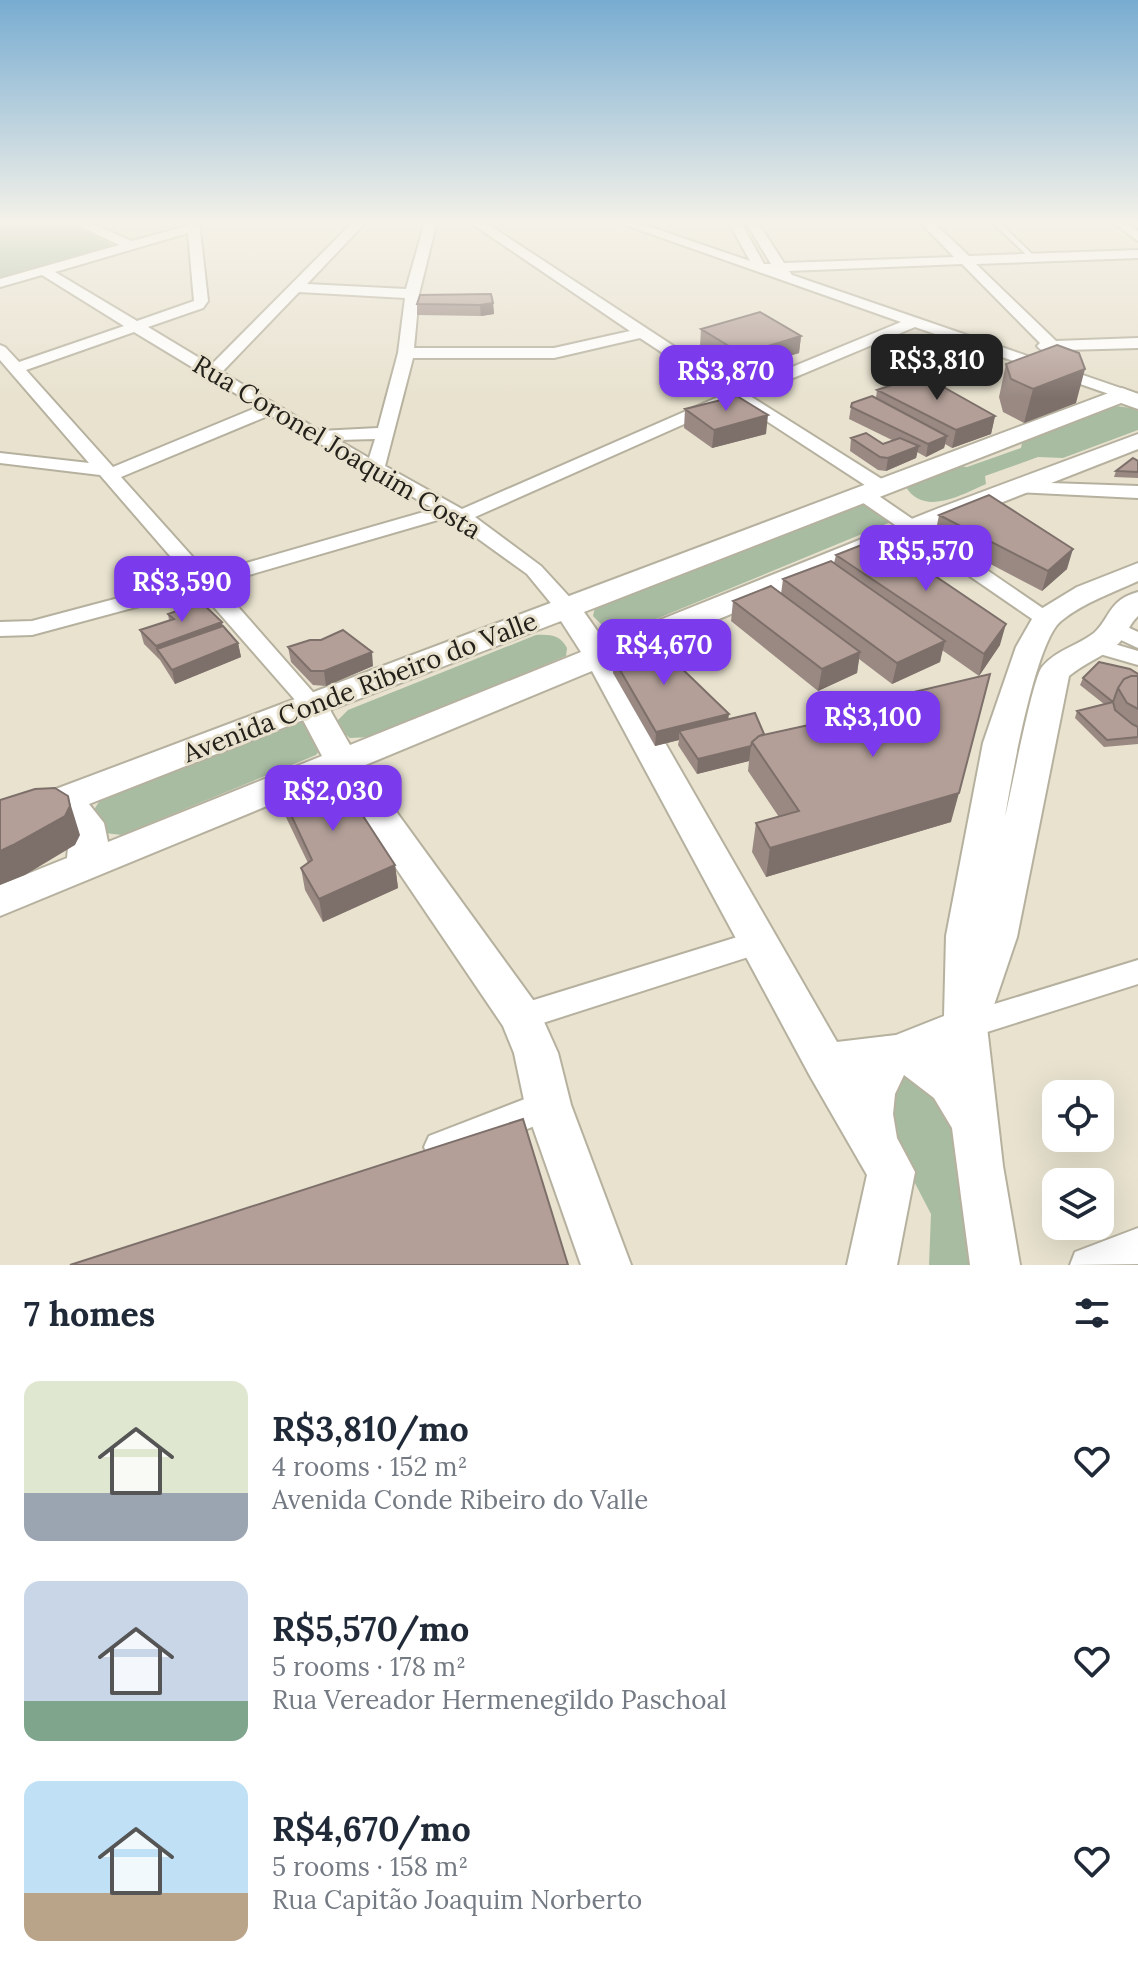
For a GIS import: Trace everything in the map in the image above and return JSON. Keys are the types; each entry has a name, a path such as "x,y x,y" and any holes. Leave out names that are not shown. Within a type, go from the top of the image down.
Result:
{"main road":[{"name":"Avenida Conde Ribeiro do Valle","path":"0,824 872,490 1133,398"},
{"path":"0,901 915,527 1138,441"},
{"path":"872,490 900,502 948,514"},
{"path":"995,1265 978,1156 965,1026 966,936 1000,743 1031,647 1052,615 1116,579 1138,571"},
{"path":"1115,638 1118,618 1138,601"},
{"name":"Rua Coronel Joaquim Costa","path":"567,608 600,657 825,1062 886,1164"},
{"path":"1052,615 1066,638 1115,638"},
{"path":"872,1265 891,1172 870,1121 870,1095 895,1055 965,1026 997,937 1054,673 1071,658 1115,638"},
{"path":"311,704 342,762 521,1017 536,1053 548,1105 606,1265"},
{"path":"61,803 80,813 91,831 90,848 82,868"},
{"path":"825,1062 895,1055 918,1058 940,1072 956,1091 968,1114 978,1156"}],"street":[{"name":"Rua Coronel Joaquim Costa","path":"59,280 317,436 454,514 534,570 567,608"},
{"path":"199,280 201,301 193,308 139,327 6,360 205,579 311,704"},
{"path":"212,373 304,280"},
{"path":"376,467 406,353 416,280"},
{"path":"565,280 872,490 915,527 1052,615"},
{"path":"806,280 1133,398"},
{"path":"984,280 1050,346 1095,384"},
{"path":"296,288 412,294"},
{"path":"0,629 32,628 128,604 205,579 454,514 917,321"},
{"path":"406,353 554,353 645,332"},
{"path":"991,348 1138,343"},
{"path":"0,458 107,473 271,408"},
{"path":"317,436 385,433"},
{"path":"1021,488 1138,492"},
{"path":"1115,638 1138,658"},
{"path":"521,1017 760,942"},
{"path":"965,1026 1138,972"},
{"path":"418,1157 548,1105"},
{"path":"1088,1265 1138,1246"}],"green space":[{"path":"1117,406 1138,409 1138,430 1063,458 1038,457 985,476 986,484 944,500 923,501 906,487 954,465 967,467 1021,448 1022,443"},
{"path":"862,501 892,518 891,522 627,631 603,626 593,616 595,607"},
{"path":"536,635 558,638 567,648 566,656 371,737 350,738 338,728 338,720 348,710"},
{"path":"297,722 312,725 321,748 316,755 122,835 105,833 92,813 100,800"},
{"path":"912,1074 945,1089 986,1265 929,1265 931,1214 878,1112 892,1079"}],"building":[{"path":"491,294 493,303 480,305 417,304 420,295"},
{"path":"760,312 801,336 742,354 701,329"},
{"path":"1057,345 1079,353 1085,369 1033,389 1011,379 1006,364"},
{"path":"922,375 995,416 956,430 877,390"},
{"path":"737,396 768,415 714,430 685,409"},
{"path":"872,396 947,436 928,444 851,407 852,403"},
{"path":"866,433 883,444 900,438 919,446 888,458 880,457 851,438"},
{"path":"1133,458 1138,461 1138,472 1116,471"},
{"path":"989,495 1073,549 1048,571 939,515"},
{"path":"879,538 1006,624 984,654 836,555"},
{"path":"831,561 945,641 897,663 783,579"},
{"path":"771,586 860,652 822,669 733,601"},
{"path":"201,602 222,622 156,646 140,630 174,619 168,614"},
{"path":"223,626 238,643 172,670 157,649"},
{"path":"343,630 372,652 324,671 311,671 288,647 321,640"},
{"path":"645,633 729,714 656,732 613,658"},
{"path":"1099,662 1130,669 1138,674 1124,679 1113,702 1083,678"},
{"path":"990,674 959,793 770,848 756,823 799,811 752,742 759,736 827,721 852,711 855,706"},
{"path":"1138,676 1138,709 1127,703 1118,688 1124,679"},
{"path":"1113,702 1115,710 1138,727 1138,737 1107,740 1077,711"},
{"path":"755,713 764,734 751,746 698,759 679,731"},
{"path":"318,769 333,770 395,865 319,899 301,868 312,860 278,787"},
{"path":"55,788 68,796 70,806 65,816 0,851 0,800 35,789"},
{"path":"523,1119 568,1265 70,1265"}]}
